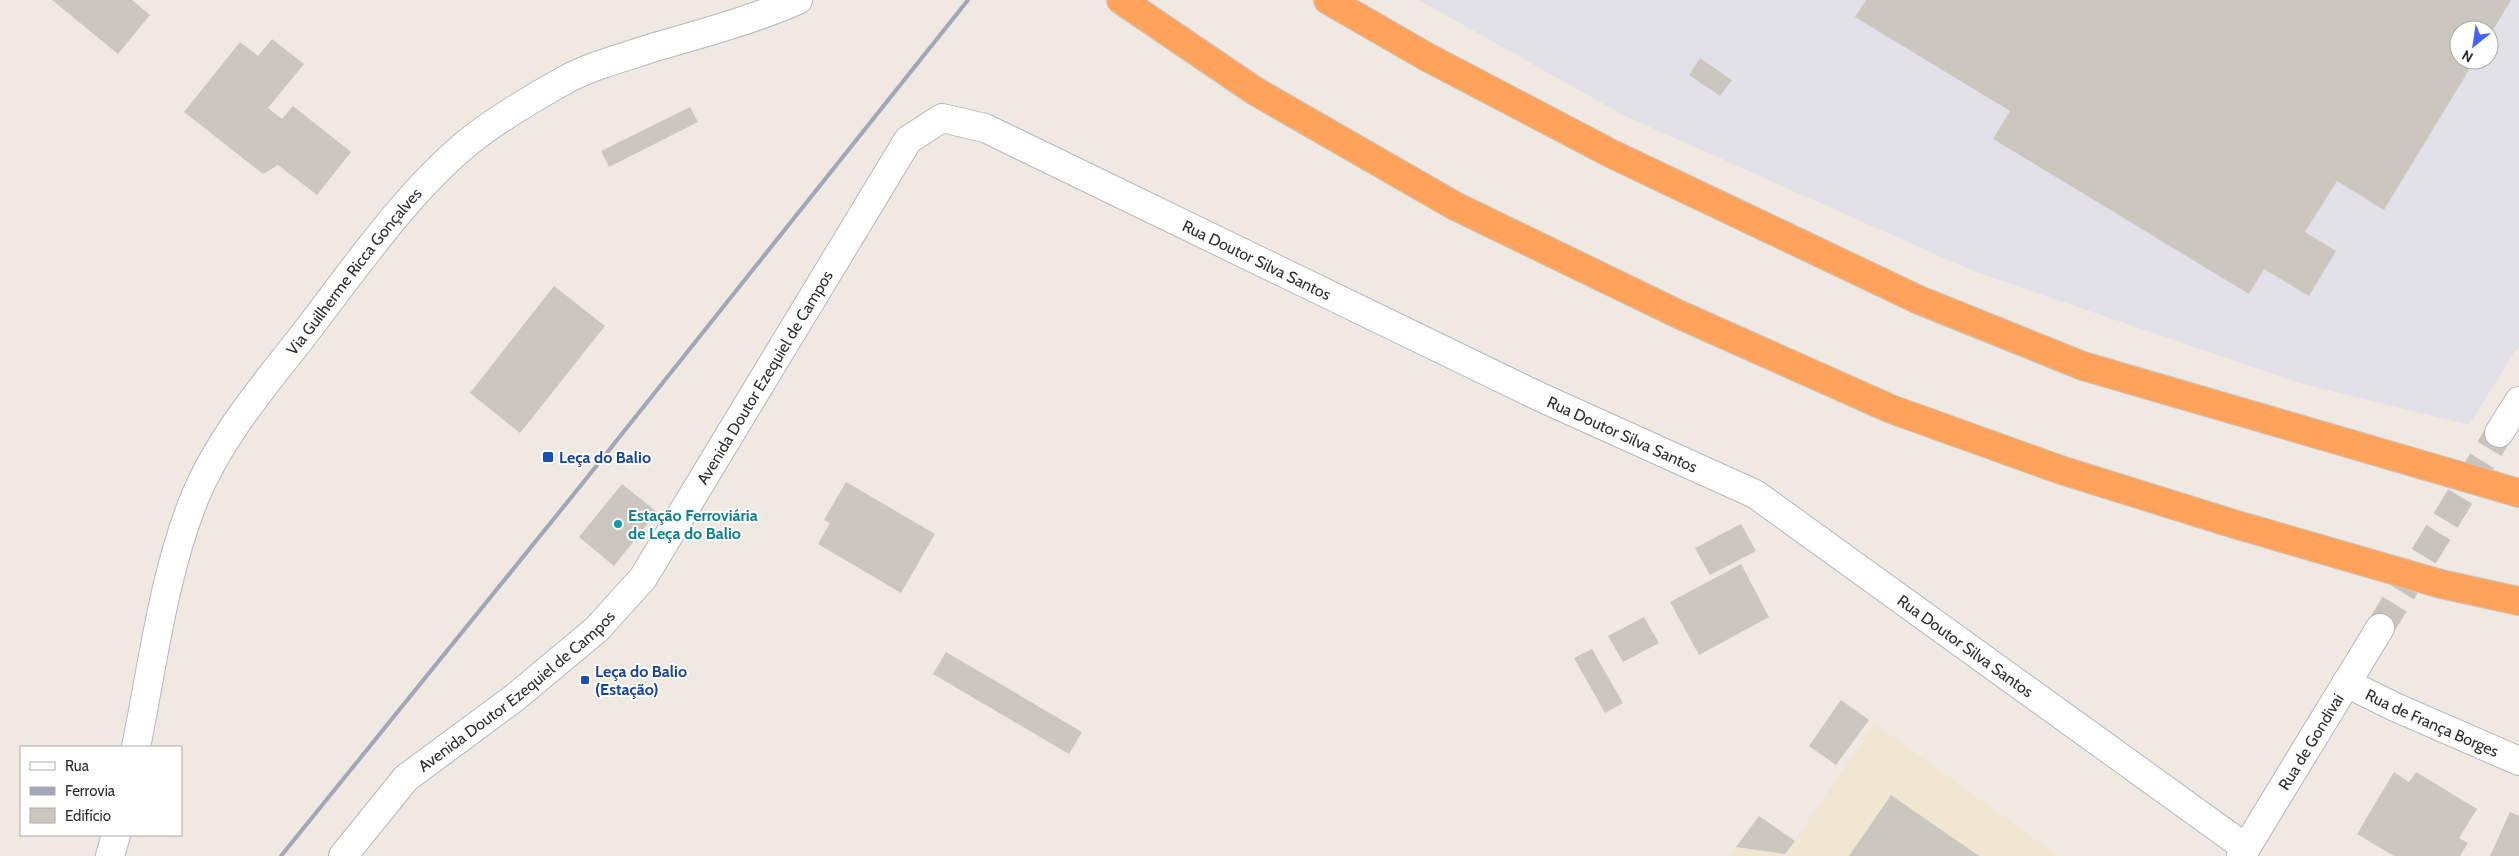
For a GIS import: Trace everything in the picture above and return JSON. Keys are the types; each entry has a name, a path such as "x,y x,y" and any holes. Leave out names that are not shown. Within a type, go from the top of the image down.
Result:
{"highway":[{"path":"1120,0 1255,91 1455,206 1678,314 1891,409 2061,470 2234,524 2441,584 2519,601"},
{"path":"1328,0 1427,57 1612,154 1919,300 2083,366 2519,493"}],"street":[{"name":"Via Guilherme Ricca Gonçalves","path":"136,746 173,559 196,495 228,436 249,404 363,258 423,186 464,145 489,127 566,79 604,63 761,16 798,0"},
{"name":"Rua Doutor Silva Santos","path":"942,118 985,128 1538,396 1755,494 2243,852"},
{"name":"Avenida Doutor Ezequiel de Campos","path":"343,856 406,778 513,699 597,629 643,578 908,140 942,118"},
{"path":"2499,433 2519,401"},
{"name":"Rua de Gondivai","path":"2243,852 2380,628"},
{"name":"Rua de França Borges","path":"2346,683 2395,707 2519,761"},
{"path":"110,856 116,836"}],"shaded area":[{"path":"1419,0 2519,0 2519,345 2469,425 2299,383 1973,271 1625,116"},
{"path":"1875,724 2059,856 1730,856 1736,847 1785,854"}],"building":[{"path":"52,0 132,0 150,15 118,54"},
{"path":"1866,0 2511,0 2499,20 2449,20 2449,70 2469,70 2384,210 2337,181 2305,232 2336,251 2309,296 2264,269 2249,294 1993,139 2010,111 1855,17"},
{"path":"272,39 304,64 268,108 282,119 293,106 351,152 317,195 278,165 263,174 184,112 240,42 258,56"},
{"path":"1700,58 1732,80 1720,96 1689,75"},
{"path":"690,107 698,122 609,167 601,151"},
{"path":"554,286 605,326 520,433 470,393"},
{"path":"846,482 935,534 901,593 818,544 830,523 824,520"},
{"name":"Estação Ferroviária de Leça do Balio","path":"622,484 657,512 614,566 579,537"},
{"path":"1741,524 1756,551 1710,575 1695,548"},
{"path":"1741,564 1769,617 1699,655 1670,602"},
{"path":"1644,617 1659,643 1623,662 1608,636"},
{"path":"1592,649 1623,703 1605,713 1574,658"},
{"path":"946,652 1082,732 1069,754 933,674"},
{"path":"1841,700 1869,720 1836,765 1809,746"},
{"path":"2394,772 2409,782 2416,772 2477,809 2459,838 2468,843 2460,856 2394,856 2357,834"},
{"path":"1891,795 1979,856 1849,856"},
{"path":"2510,812 2519,816 2519,856 2490,856"},
{"path":"1759,816 1795,841 1785,854 1736,847"}],"tunnel":[{"path":"2380,628 2499,433"}],"railway":[{"path":"281,856 582,484 968,0"}],"place":[{"name":"Leça do Balio","path":"548,457"},
{"name":"Estação Ferroviária de Leça do Balio","path":"618,524"},
{"name":"Leça do Balio (Estação)","path":"585,680"}]}
